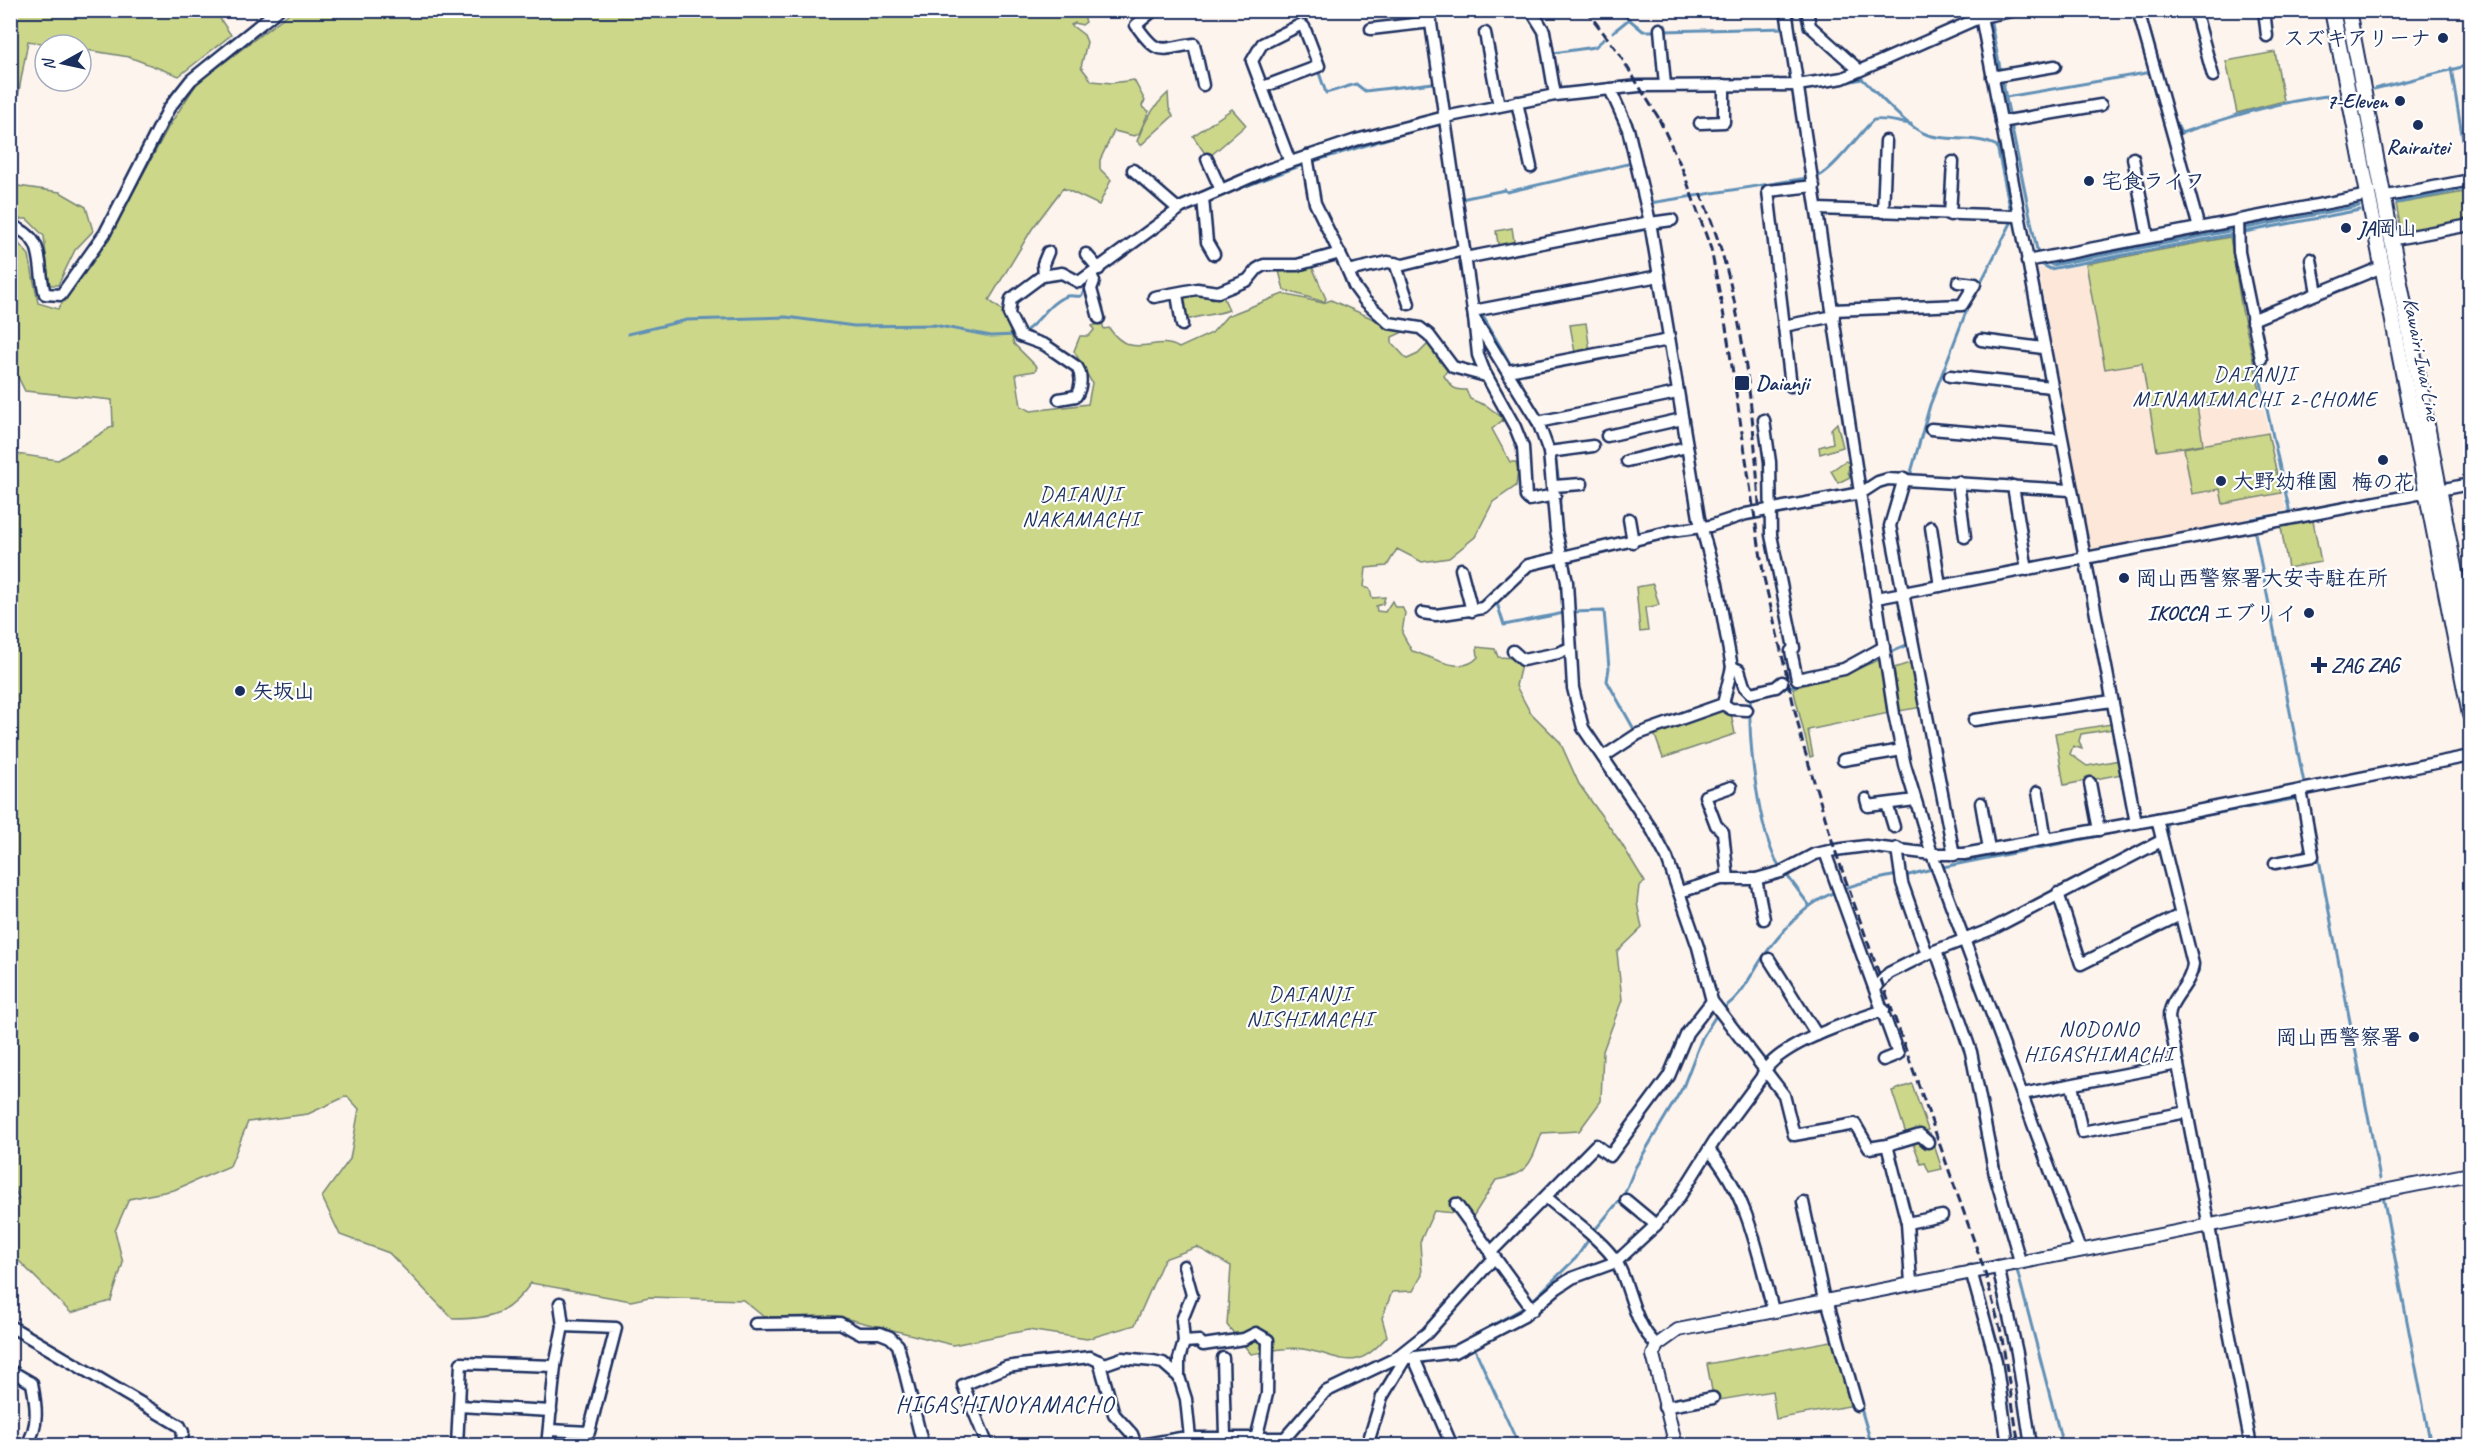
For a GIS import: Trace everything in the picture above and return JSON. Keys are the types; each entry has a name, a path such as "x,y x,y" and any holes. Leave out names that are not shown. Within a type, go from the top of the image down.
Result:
{"main road":[{"name":"Kawairi Iwai Line","path":"2332,10 2375,196 2390,240 2470,715"},
{"name":"Kawairi Iwai Line","path":"2348,10 2375,196 2382,267 2470,651"}],"street":[{"path":"10,225 35,239 39,248 45,294 61,295 105,233 169,108 191,80 278,10"},
{"path":"1154,10 1136,25 1149,44 1163,50 1194,44 1203,85"},
{"path":"1429,10 1476,313 1478,355 1486,376 1515,427 1523,447 1526,497 1529,500 1557,488 1582,484"},
{"path":"1531,10 1544,31 1555,95"},
{"path":"1786,10 1902,750 1932,854 2080,1250"},
{"path":"1807,10 1810,26 1855,73"},
{"path":"1059,399 1076,396 1079,391 1080,378 1077,366 1045,345 1019,334 1009,314 1011,299 1036,278 1044,275 1062,273 1079,282 1094,276 1178,209 1203,201 1221,190 1290,162 1308,161 1445,120 1555,95 1611,92 1665,85 1724,89 1797,85 1855,73 1985,14 2017,10"},
{"path":"2138,10 2199,228"},
{"path":"2195,10 2213,76"},
{"path":"2264,10 2267,36"},
{"path":"1985,14 2007,121 2018,216 2030,260 2043,348 2136,823"},
{"path":"1371,29 1431,22"},
{"path":"1263,87 1319,66 1304,27 1300,25 1262,44 1252,61 1290,162"},
{"path":"1660,31 1665,85"},
{"path":"1485,33 1499,106"},
{"path":"1999,76 2055,66"},
{"path":"1700,123 1724,122 1724,89"},
{"path":"1611,92 1629,129 1651,225 1677,393 1702,526 1717,584 1732,667 1723,704"},
{"path":"1518,105 1531,167"},
{"path":"2007,121 2101,105"},
{"path":"1883,212 1886,141"},
{"path":"2133,158 2148,237"},
{"path":"1207,159 1221,190"},
{"path":"1308,161 1315,203 1354,285 1365,301 1389,322 1420,328 1429,335 1453,367 1486,376"},
{"path":"1950,215 1953,162"},
{"path":"1132,170 1178,209"},
{"path":"2030,260 2199,228 2239,227 2375,196 2470,180"},
{"path":"1791,386 1768,191 1814,186"},
{"path":"1203,201 1207,242 1214,254"},
{"path":"1818,209 2018,216"},
{"path":"1348,271 1388,262 1403,265 1467,255 1672,220"},
{"path":"2390,240 2470,225"},
{"path":"2239,227 2239,252 2261,359"},
{"path":"1044,275 1043,264 1048,252"},
{"path":"1154,297 1197,289 1218,292 1248,280 1257,269 1264,265 1297,265 1340,253"},
{"path":"1086,254 1094,276 1091,289 1099,318"},
{"path":"2311,259 2317,293"},
{"path":"1395,263 1409,304"},
{"path":"2252,320 2382,267"},
{"path":"1476,313 1659,276"},
{"path":"1784,326 1833,313 1962,305 1976,284 1958,282"},
{"path":"1177,294 1182,325"},
{"path":"1476,313 1541,421 1553,452 1557,488 1556,531 1567,582 1575,704 1583,728 1652,830 1667,858 1680,891 1712,1001 1784,1095 1794,1135 1855,1124 1869,1148 1920,1135 1928,1142"},
{"path":"1512,370 1669,340"},
{"path":"1981,340 2043,348"},
{"path":"1950,376 2051,387"},
{"path":"1541,421 1677,393"},
{"path":"1607,436 1682,419"},
{"path":"1764,420 1770,462 1771,536 1794,648 1791,651 1797,679 1844,669 1885,652"},
{"path":"1931,429 2061,440"},
{"path":"1553,452 1593,446"},
{"path":"1628,461 1687,447"},
{"path":"1906,480 1890,526 1954,855"},
{"path":"1422,613 1436,615 1472,611 1490,603 1499,591 1528,565 1861,493 1878,482 1906,480 1958,482 2070,490"},
{"path":"1958,482 1965,537"},
{"path":"1877,598 2470,484"},
{"path":"2013,486 2027,570"},
{"path":"1629,519 1633,542"},
{"path":"1931,527 1940,586"},
{"path":"1461,569 1472,611"},
{"path":"1513,651 1523,660 1558,653 1570,648"},
{"path":"1732,667 1739,670 1744,686 1751,693 1776,687 1782,682"},
{"path":"1974,720 2112,702"},
{"path":"1603,757 1638,734 1723,704"},
{"path":"1723,704 1731,709 1747,710"},
{"path":"1843,760 1902,750"},
{"path":"1680,891 1728,879 1756,879 1781,872 1815,854 1825,852 1866,846 1954,855 2302,794 2470,756"},
{"path":"2090,783 2099,830"},
{"path":"1728,879 1723,832 1716,825 1705,796 1731,787"},
{"path":"2037,792 2046,839"},
{"path":"2275,863 2313,856 2302,794"},
{"path":"1866,799 1868,807 1915,800"},
{"path":"1981,803 1989,849"},
{"path":"1887,804 1894,827"},
{"path":"2157,819 2193,964 2192,975 2169,1009 2251,1446"},
{"path":"1876,987 1889,973 1932,952 1964,942 2161,841"},
{"path":"1897,848 1902,883 1971,1052 1995,1175 2020,1262"},
{"path":"1825,852 1876,987 1898,1054 1883,1060"},
{"path":"1756,879 1764,919"},
{"path":"2058,893 2081,964 2180,915"},
{"path":"1769,959 1817,1035"},
{"path":"1099,1361 1114,1414 1140,1445 1190,1438 1226,1437 1285,1442 1325,1392 1392,1360 1427,1333 1545,1197 1596,1146 1610,1156 1669,1076 1687,1033 1712,1001"},
{"path":"1392,1360 1455,1352 1530,1307 1572,1278 1616,1262 1656,1225 1678,1199 1708,1150 1761,1077 1764,1069 1794,1047 1817,1035 1884,1010"},
{"path":"2022,1095 2178,1064"},
{"path":"2072,1085 2082,1132 2187,1112"},
{"path":"1887,1145 1907,1223 1911,1283"},
{"path":"1708,1150 1724,1167 1744,1204 1773,1310"},
{"path":"1676,1446 1654,1368 1653,1355 1657,1345 1678,1330 2470,1174"},
{"path":"1545,1197 1588,1233 1616,1262 1641,1325 1657,1345"},
{"path":"1626,1200 1656,1225"},
{"path":"1803,1202 1825,1300 1857,1405"},
{"path":"1456,1204 1530,1307"},
{"path":"1907,1223 1942,1216"},
{"path":"1184,1266 1192,1295 1182,1320 1184,1342 1179,1359 1179,1377 1186,1399 1190,1438"},
{"path":"1998,1266 2017,1353 2031,1446"},
{"path":"1971,1271 1996,1361 2008,1446"},
{"path":"546,1446 555,1366 563,1326 560,1303"},
{"path":"755,1324 840,1323 858,1333 880,1333 890,1337 898,1345 923,1446"},
{"path":"10,1326 180,1426 183,1432 181,1446"},
{"path":"549,1430 589,1432 616,1328 563,1326"},
{"path":"1184,1342 1199,1341 1203,1345 1244,1339 1256,1333 1268,1340 1267,1394 1256,1439"},
{"path":"988,1446 963,1385 1014,1366 1090,1357 1105,1364 1122,1359 1153,1361 1163,1364 1179,1377"},
{"path":"1223,1358 1226,1437"},
{"path":"1409,1358 1451,1445"},
{"path":"1367,1446 1382,1396 1409,1358"},
{"path":"457,1446 461,1363 555,1366"},
{"path":"11,1371 32,1383 37,1421 26,1446"},
{"path":"1664,1407 1713,1398"},
{"path":"459,1406 551,1411"},
{"path":"399,1445 413,1446"}],"shaded area":[{"path":"2230,237 2242,310 2286,510 2249,517 2250,522 2090,552 2038,267 2050,271"}],"green space":[{"path":"11,10 215,11 231,35 179,76 129,57 93,51 93,33 33,33 33,42 28,41 11,135"},
{"path":"967,10 966,13 981,15 983,10 1082,11 1086,22 1082,25 1075,23 1071,25 1084,35 1087,42 1081,67 1092,81 1112,83 1134,80 1145,101 1143,108 1149,111 1139,134 1134,136 1114,131 1100,160 1100,169 1111,180 1099,205 1063,188 1032,229 989,300 1004,312 1014,344 1037,367 1035,371 1016,374 1021,406 1031,411 1088,404 1092,383 1074,351 1080,336 1089,336 1094,330 1092,326 1102,323 1104,329 1109,328 1127,344 1144,346 1161,343 1179,348 1212,333 1227,316 1283,294 1323,303 1331,300 1387,325 1403,328 1403,332 1392,337 1392,343 1407,359 1418,354 1431,341 1449,366 1444,376 1450,385 1458,390 1466,390 1470,399 1487,406 1504,419 1492,429 1510,462 1516,462 1518,469 1516,486 1493,502 1475,537 1449,558 1422,562 1397,549 1387,566 1366,568 1364,587 1370,589 1372,598 1385,597 1383,604 1376,606 1377,611 1385,612 1392,601 1395,607 1402,607 1405,613 1402,633 1412,651 1456,665 1464,665 1478,657 1477,647 1495,649 1498,657 1516,658 1521,665 1516,686 1530,712 1560,742 1579,784 1621,843 1645,882 1639,886 1637,903 1642,928 1617,952 1622,1000 1603,1051 1601,1101 1579,1131 1542,1133 1528,1165 1516,1174 1496,1180 1474,1215 1434,1211 1420,1242 1422,1275 1413,1291 1392,1292 1382,1318 1387,1336 1376,1348 1357,1359 1348,1360 1297,1348 1251,1354 1227,1325 1231,1266 1197,1247 1164,1259 1135,1325 1087,1339 1028,1330 953,1345 836,1316 764,1317 743,1300 649,1297 631,1301 531,1283 523,1294 498,1313 478,1318 453,1319 389,1253 340,1235 322,1197 350,1159 359,1109 347,1096 308,1114 248,1122 230,1166 174,1190 129,1199 115,1231 123,1263 111,1301 71,1313 11,1253 11,1203 19,1199 10,1181 10,453 58,460 113,426 112,400 25,391 11,363 11,235 29,255 38,303 58,309 107,241 169,126 197,83 292,11"},
{"path":"2275,52 2284,101 2237,113 2226,61"},
{"path":"1168,93 1169,108 1173,116 1141,145 1137,141 1146,121"},
{"path":"1232,109 1246,125 1208,158 1193,136"},
{"path":"11,185 60,192 86,207 93,231 75,250 58,285 49,285 44,236 27,219 11,219"},
{"path":"2470,191 2470,220 2402,234 2396,204"},
{"path":"1512,228 1515,247 1499,250 1496,231"},
{"path":"2230,237 2242,310 2261,395 2197,405 2203,444 2157,451 2142,363 2105,369 2086,264"},
{"path":"1311,264 1326,299 1324,302 1284,290 1279,271 1297,270"},
{"path":"1201,294 1212,299 1223,296 1229,310 1185,321 1182,297"},
{"path":"1586,323 1590,351 1575,353 1570,325"},
{"path":"1837,423 1843,447 1820,454 1819,447 1833,443 1831,429"},
{"path":"2268,433 2281,493 2223,504 2220,489 2192,494 2184,448"},
{"path":"1845,461 1850,463 1848,472 1850,477 1838,483 1831,471"},
{"path":"2313,521 2321,562 2288,568 2281,527"},
{"path":"1653,584 1659,605 1645,608 1648,631 1640,632 1636,587"},
{"path":"1881,659 1889,713 1808,730 1813,756 1810,757 1793,688 1847,673"},
{"path":"1916,661 1923,707 1899,711 1894,668"},
{"path":"1723,710 1731,713 1735,734 1663,758 1654,733"},
{"path":"2111,724 2113,729 2081,734 2079,741 2082,749 2073,746 2070,754 2087,766 2120,760 2122,774 2064,785 2055,733"},
{"path":"1912,1084 1928,1130 1907,1137 1892,1091"},
{"path":"1930,1133 1942,1169 1929,1172 1925,1163 1921,1164 1912,1140 1919,1138 1931,1143 1927,1134"},
{"path":"1836,1340 1855,1405 1776,1419 1772,1391 1714,1401 1707,1364"}],"waterway":[{"path":"1618,10 1643,31 1657,31"},
{"path":"1800,10 1804,29 1814,36"},
{"path":"2144,10 2154,46"},
{"path":"1990,18 2010,118"},
{"path":"1613,32 1628,20"},
{"path":"1663,31 1786,28"},
{"path":"1553,53 1595,47 1604,39"},
{"path":"2374,89 2470,65"},
{"path":"2451,68 2463,140 2470,164"},
{"path":"1318,70 1326,93 1356,84 1365,91 1433,83"},
{"path":"2006,97 2152,72"},
{"path":"1857,74 1900,117 1919,131 1936,137 1980,141 1997,146 2010,208"},
{"path":"1842,83 1862,79"},
{"path":"2172,114 2181,133 2277,105 2337,95"},
{"path":"1819,176 1843,155 1874,120 1911,124"},
{"path":"2011,124 2038,255"},
{"path":"1311,162 1422,128"},
{"path":"2464,142 2470,140"},
{"path":"1461,199 1505,190 1507,192 1632,163"},
{"path":"1235,190 1305,164"},
{"path":"1651,205 1650,203 1807,178"},
{"path":"2397,203 2470,188"},
{"path":"2241,229 2359,206"},
{"path":"2039,263 2050,269 2360,210"},
{"path":"1978,288 2011,223"},
{"path":"1581,241 1649,229"},
{"path":"2042,260 2052,265 2235,230"},
{"path":"2231,235 2253,344"},
{"path":"1663,268 1672,323"},
{"path":"1022,333 1054,303 1067,296 1081,296 1088,286"},
{"path":"1476,293 1478,307"},
{"path":"1910,476 1930,405 1969,304"},
{"path":"1481,313 1512,367"},
{"path":"628,334 687,320 786,317 854,326 934,325 991,336 1016,335"},
{"path":"2252,519 2290,513 2256,360"},
{"path":"1515,373 1535,406"},
{"path":"1543,423 1554,449 1559,483"},
{"path":"1560,495 1560,508"},
{"path":"2255,533 2304,783"},
{"path":"1496,600 1504,625 1564,613"},
{"path":"1572,612 1604,611 1609,668 1607,681 1635,731"},
{"path":"1913,617 1924,673"},
{"path":"1888,653 1909,644"},
{"path":"1861,666 1882,656"},
{"path":"1780,689 1800,684"},
{"path":"1751,697 1750,735 1760,810 1773,853 1780,867"},
{"path":"2168,842 2166,823 2299,798"},
{"path":"1943,867 2153,825 2154,828"},
{"path":"2318,854 2380,1179"},
{"path":"1905,876 1932,869"},
{"path":"1786,874 1809,905"},
{"path":"1724,1008 1742,990 1778,937 1806,909 1835,892 1897,875"},
{"path":"1926,936 1931,948"},
{"path":"2195,976 2199,970 2197,962"},
{"path":"2177,988 2186,972"},
{"path":"2165,1020 2163,1012 2167,1006"},
{"path":"1594,1231 1624,1195 1635,1168 1683,1087 1702,1038 1717,1014"},
{"path":"2383,1196 2431,1446"},
{"path":"1531,1302 1576,1258 1589,1239"},
{"path":"2017,1270 2063,1446"},
{"path":"1416,1351 1453,1347 1527,1306"},
{"path":"1474,1347 1519,1446"},
{"path":"1860,1405 1872,1446"}],"railway":[{"path":"1586,10 1618,52 1663,125"},
{"path":"1659,119 1682,168 1711,249 1726,327 1764,578 1803,745 1835,850 1984,1269 2001,1332 2019,1446"},
{"path":"1700,193 1726,266 1743,346 1749,386 1759,504"}],"place":[{"name":"スズキアリーナ","path":"2443,38"},
{"name":"7-Eleven","path":"2400,101"},
{"name":"Rairaitei","path":"2418,125"},
{"name":"宅食ライフ","path":"2089,181"},
{"name":"JA岡山","path":"2346,228"},
{"name":"Daianji","path":"1742,383"},
{"name":"梅の花","path":"2383,460"},
{"name":"大野幼稚園","path":"2221,481"},
{"name":"岡山西警察署大安寺駐在所","path":"2124,578"},
{"name":"IKOCCA エブリイ","path":"2309,613"},
{"name":"ZAG ZAG","path":"2319,665"},
{"name":"矢坂山","path":"240,691"},
{"name":"岡山西警察署","path":"2414,1037"}],"district":[{"name":"DAIANJI MINAMIMACHI 2-CHOME","path":"2255,386"},
{"name":"DAIANJI NAKAMACHI","path":"1081,506"},
{"name":"DAIANJI NISHIMACHI","path":"1310,1006"},
{"name":"NODONO HIGASHIMACHI","path":"2099,1042"},
{"name":"HIGASHINOYAMACHO","path":"1005,1404"}]}
